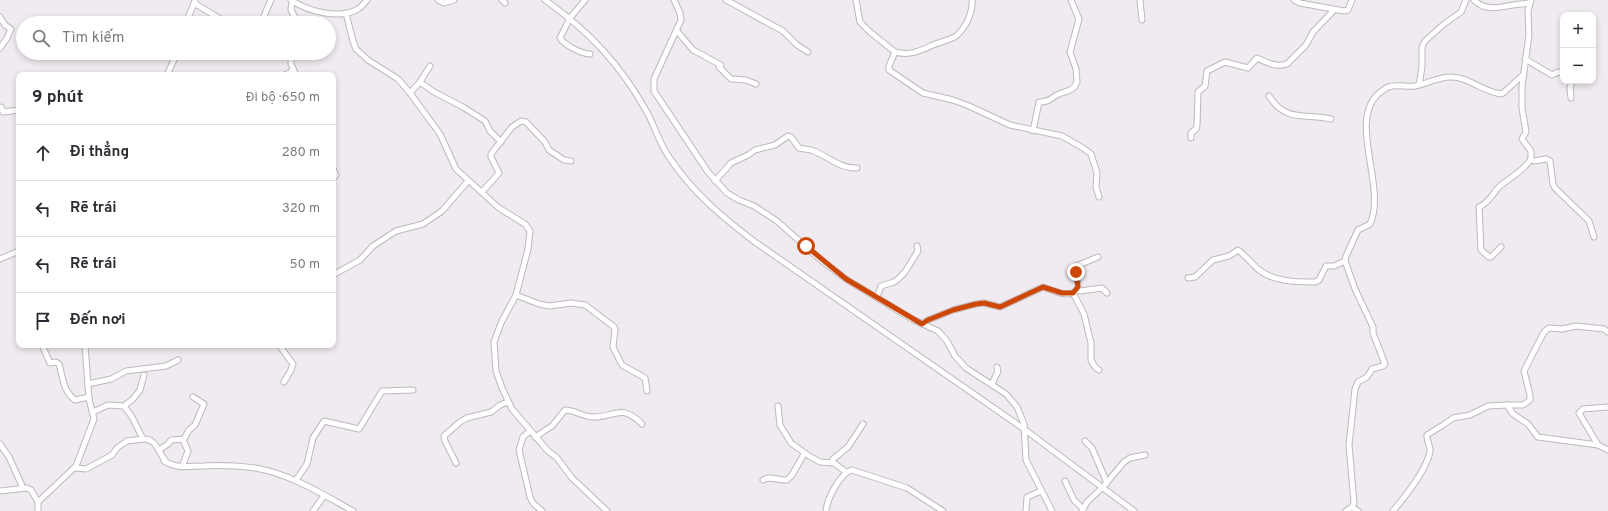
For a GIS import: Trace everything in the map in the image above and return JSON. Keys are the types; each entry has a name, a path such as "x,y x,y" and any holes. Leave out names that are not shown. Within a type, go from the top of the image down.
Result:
{"street":[{"path":"263,16 271,0"},
{"path":"294,16 291,10 292,1 317,11 346,13 358,9 367,0"},
{"path":"438,0 444,3 454,0"},
{"path":"545,0 570,18 597,43 618,67 648,113 668,156 698,195 726,221 1024,429 1134,511"},
{"path":"585,0 570,18 561,36 561,40 578,51 590,54"},
{"path":"674,0 681,16 677,31 654,79 654,91 704,166 727,193 754,206 777,221 822,261 846,279 922,324 942,334 948,341 952,352 966,368 1006,394 1017,407 1024,429 1026,460 1052,511"},
{"path":"726,0 781,30 797,45 808,52"},
{"path":"856,0 860,22 895,52 903,54 916,53 955,36 967,20 971,11 972,0"},
{"path":"1033,131 1039,102 1046,103 1060,93 1071,91 1077,82 1076,69 1070,52 1079,19 1071,0"},
{"path":"1140,0 1142,20"},
{"path":"1294,0 1300,3 1347,11 1352,0"},
{"path":"1419,85 1422,67 1422,47 1425,41 1444,24 1461,12 1466,0"},
{"path":"1474,0 1480,5 1496,8 1530,2 1528,11 1529,35 1523,75 1522,108 1526,132 1522,138 1531,151 1531,160 1525,168 1499,188 1486,204 1479,207 1482,250 1488,257 1491,257 1500,247"},
{"path":"189,16 195,2 216,16"},
{"path":"1191,138 1191,133 1196,129 1197,125 1198,92 1205,86 1207,71 1225,62 1248,68 1257,58 1271,64 1287,64 1306,45 1313,32 1334,10"},
{"path":"346,13 353,41 358,52 398,79 410,93 440,134 454,166 468,181 500,208 525,224 530,231 528,249 516,295 500,323 494,342 496,371 512,409 535,437 557,458 577,484 607,511"},
{"path":"0,17 5,25 11,29 0,48"},
{"path":"677,31 692,50 720,65 720,67 731,79 746,80 756,84"},
{"path":"895,52 889,66 889,70 923,92 953,100 979,110 1002,123 1033,131 1062,136 1090,152 1097,173 1096,187 1099,197"},
{"path":"1525,59 1552,75 1560,72"},
{"path":"168,72 174,60"},
{"path":"291,60 291,64 295,72"},
{"path":"410,93 420,82 430,66"},
{"path":"291,72 294,69"},
{"path":"1346,511 1352,507 1354,499 1350,458 1350,438 1354,389 1358,382 1367,376 1372,369 1385,364 1373,333 1373,327 1355,289 1345,261 1358,230 1370,224 1373,217 1375,198 1368,155 1367,125 1371,102 1384,89 1389,87 1419,85 1438,78 1454,77 1500,94 1504,93 1523,75"},
{"path":"420,82 434,92 463,107 485,121 490,131 501,142"},
{"path":"1571,84 1571,98"},
{"path":"1269,96 1276,105 1290,114 1304,117 1331,119"},
{"path":"1,107 3,112 16,110"},
{"path":"482,192 499,174 499,171 490,156 512,127 523,120 545,142 549,150 564,160 571,161"},
{"path":"715,180 731,163 755,150 775,145 788,136 791,137 799,148 811,150 850,168 857,168"},
{"path":"1531,160 1546,159 1550,161 1553,184 1555,188 1589,221 1594,237"},
{"path":"336,274 360,260 373,246 396,231 423,224 442,211 468,181"},
{"path":"877,297 881,286 894,282 905,272 918,251 917,246"},
{"path":"1188,278 1195,276 1213,260 1229,256 1238,250 1266,275 1290,281 1315,282 1319,280 1326,266 1334,266 1345,261"},
{"path":"0,259 16,252"},
{"path":"1098,257 1076,266 1075,291 1084,314 1091,343 1091,360 1099,370"},
{"path":"922,324 953,310 976,304 984,303 1000,307 1043,287 1062,293 1102,288 1107,294"},
{"path":"516,295 539,304 549,306 578,303 591,309 613,326 614,349 623,366 644,378 647,390"},
{"path":"1393,511 1404,498 1428,459 1430,445 1427,439 1427,434 1453,418 1470,415 1485,406 1523,405 1530,400 1524,371 1544,332 1549,328 1562,329 1576,326 1604,329 1608,332"},
{"path":"43,348 50,363 56,362 59,364 64,385 71,396 75,400 89,397"},
{"path":"38,502 75,468 94,419 89,397 85,348"},
{"path":"280,348 293,364 284,382"},
{"path":"88,384 110,379 126,371 166,366 178,360"},
{"path":"992,384 998,372 998,366"},
{"path":"93,412 108,405 124,406 133,399 140,390 144,375"},
{"path":"296,480 307,464 313,438 324,421 359,429 382,391 414,390"},
{"path":"183,440 195,425 204,405 193,397"},
{"path":"456,463 444,436 464,420 491,412 500,405 508,402"},
{"path":"1507,405 1513,414 1528,424 1536,435 1542,438 1598,445 1608,450"},
{"path":"124,406 132,417 143,439"},
{"path":"778,406 780,425 791,443 804,454 820,462 832,462 846,472"},
{"path":"1598,445 1580,415 1580,411 1583,408 1608,407"},
{"path":"535,437 552,426 566,410 593,417 628,412 642,424"},
{"path":"832,462 833,459 848,448 863,424"},
{"path":"530,431 523,437 519,450 530,497 533,503 542,511"},
{"path":"75,468 86,469 112,455 117,448 127,441 143,439 151,440 166,460 164,460 171,465 182,468 203,466 255,468 296,480 353,511"},
{"path":"159,450 171,440 183,440"},
{"path":"182,468 188,451 183,440"},
{"path":"1085,441 1092,448 1107,483"},
{"path":"0,444 9,457 23,488"},
{"path":"763,480 770,477 787,480 792,475 804,454"},
{"path":"1065,481 1074,500 1083,510 1087,502 1107,483 1124,462 1130,458 1145,455"},
{"path":"826,511 830,498 842,476 846,472 855,470 907,488 943,511"},
{"path":"0,491 23,488 31,490 38,502 38,511"},
{"path":"1026,511 1027,497 1041,491"},
{"path":"312,511 324,496"},
{"path":"1352,507 1358,511"}],"route":[{"path":"806,246 822,261 846,279 922,324 953,310 966,308 980,303 1000,307 1040,287 1062,293 1073,293 1078,287 1076,272"}]}
